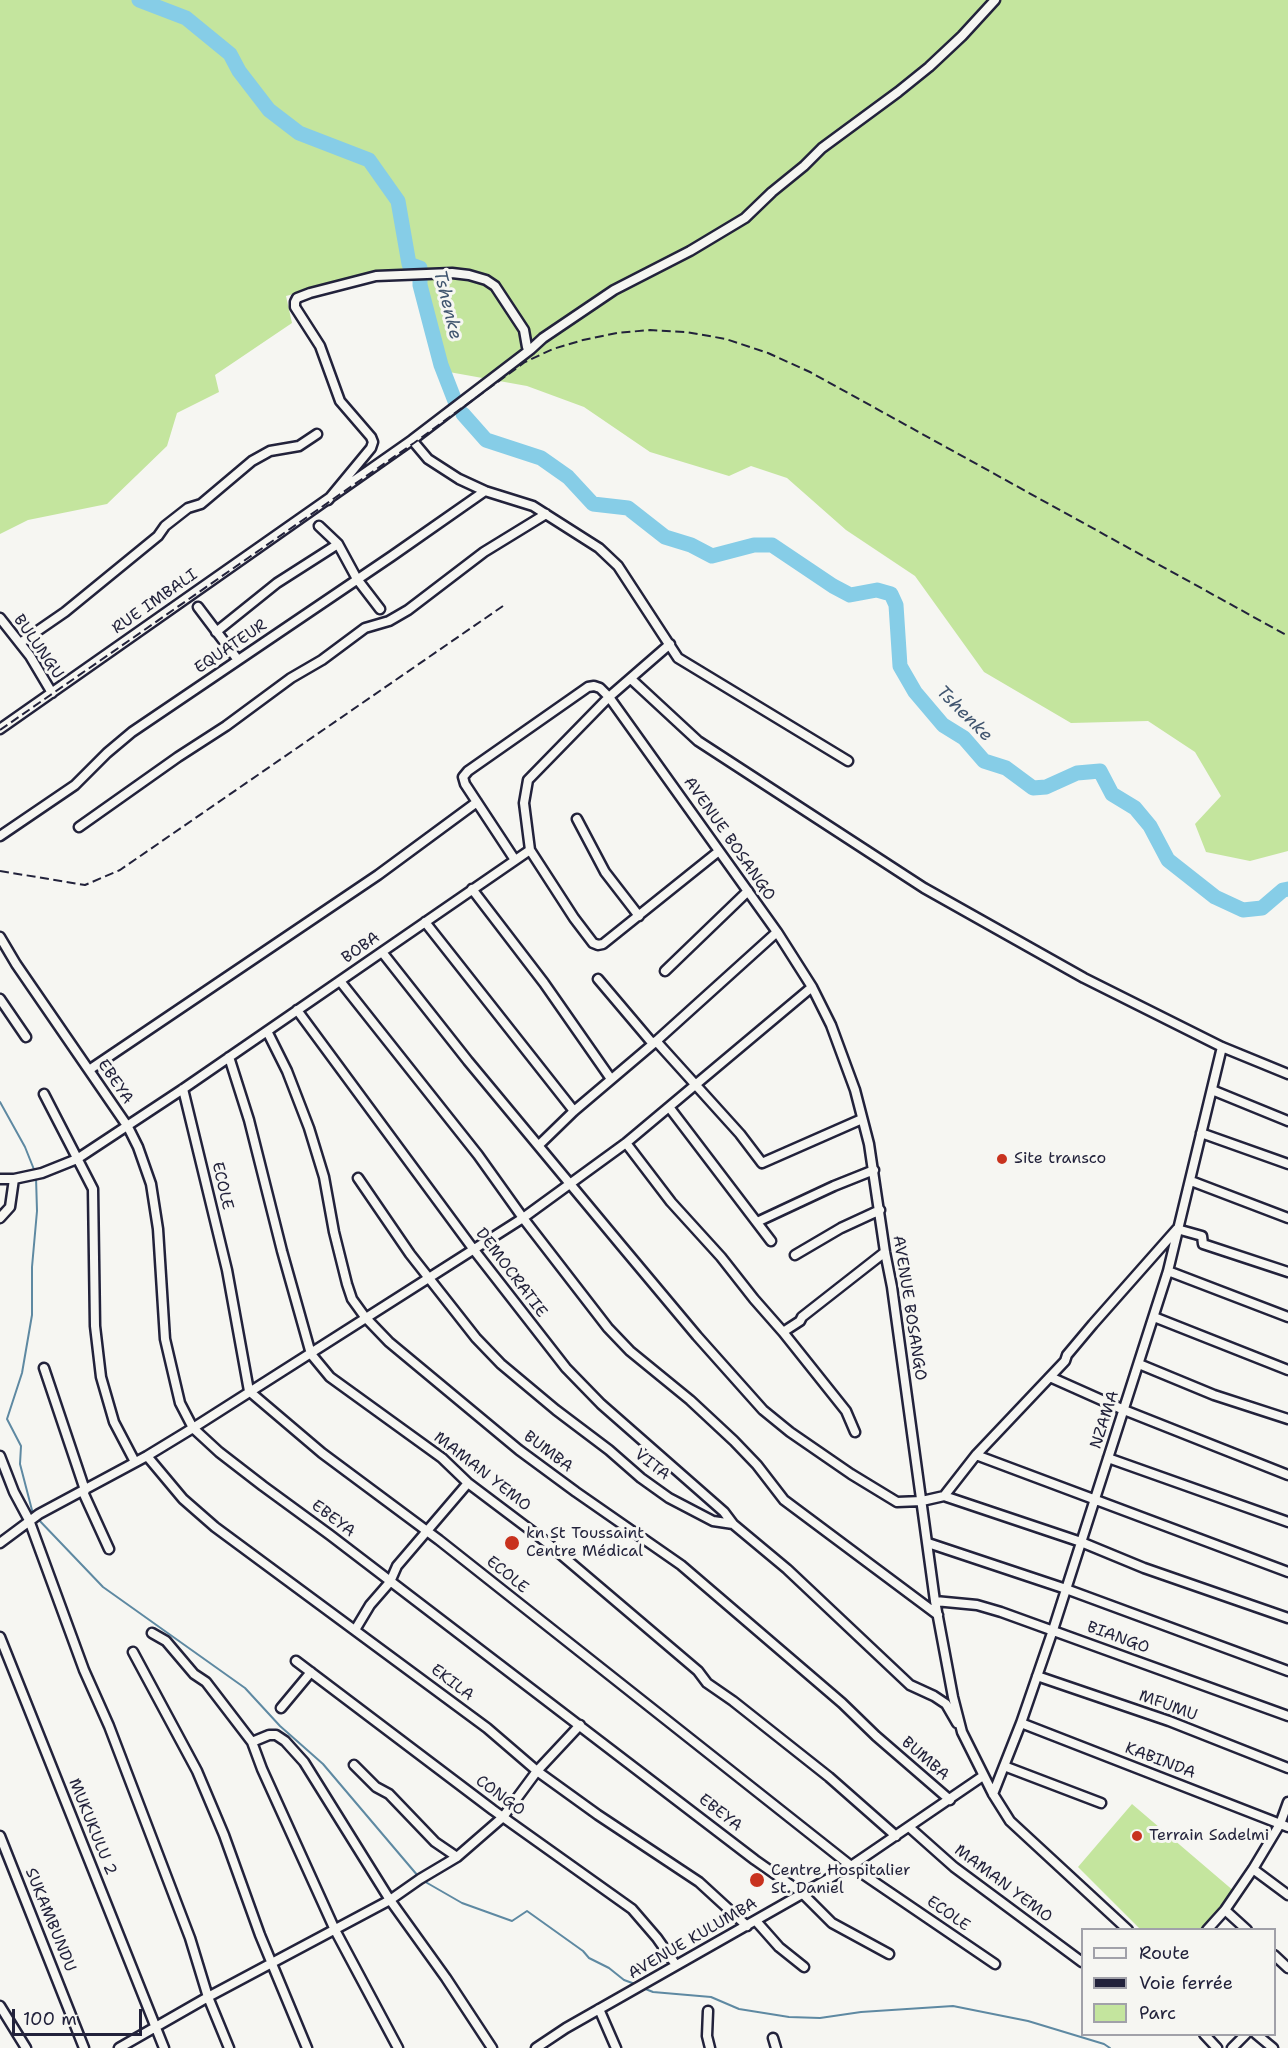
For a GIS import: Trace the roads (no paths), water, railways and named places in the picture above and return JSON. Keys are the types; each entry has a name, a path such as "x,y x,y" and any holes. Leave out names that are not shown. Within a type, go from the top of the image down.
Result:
{"street":[{"path":"328,500 412,440 543,338 614,291 690,251 745,218 822,148 929,67 995,0"},
{"path":"328,500 371,448 373,442 340,401 320,346 295,307 295,302 301,296 376,276 460,274 490,282 495,286 524,330 527,347 531,349"},
{"path":"20,643 65,612 158,536 165,526 188,508 206,500 252,461 270,451 299,446 317,434"},
{"path":"412,440 428,459 442,469 485,491 533,506 599,548 618,566 678,658 848,761"},
{"name":"EQUATEUR","path":"0,836 75,785 132,732 485,491"},
{"name":"RUE IMBALI","path":"0,729 328,500"},
{"path":"79,827 226,726 291,678 322,660 364,628 389,621 408,610 484,552 546,514"},
{"path":"319,526 338,544 357,579 380,609"},
{"path":"216,632 271,588 338,544"},
{"path":"198,607 238,660"},
{"name":"BULUNGU","path":"0,618 20,643 52,693"},
{"path":"670,644 609,697 528,780 524,803 530,850 574,918 598,945 603,944 719,851"},
{"path":"631,679 698,741 924,888 1084,978 1222,1047 1288,1074"},
{"path":"515,860 465,784 463,777 468,771 588,687 600,688 609,697"},
{"name":"AVENUE BOSANGO","path":"609,697 777,932 812,987 831,1025 855,1090 874,1170 935,1601 962,1732 983,1776 1005,1813 1021,1832 1127,1928"},
{"path":"89,1070 378,875 477,802"},
{"path":"577,819 605,872 639,916"},
{"name":"BOBA","path":"0,1179 14,1179 42,1173 77,1159 128,1127 530,850"},
{"path":"472,889 544,983 611,1079"},
{"path":"665,971 748,891"},
{"path":"425,922 574,1111"},
{"path":"539,1146 574,1111 655,1043 777,932"},
{"name":"EBEYA","path":"0,937 16,964 128,1127 138,1147 151,1184 158,1229 165,1339 173,1380 180,1402 193,1428 219,1452 755,1860 802,1893 832,1923 889,1954"},
{"path":"382,952 468,1061 697,1336 776,1422 850,1474 897,1502 922,1501 944,1496 1081,1542 1144,1568 1288,1618"},
{"path":"598,980 740,1134 762,1163 862,1119"},
{"path":"340,981 478,1155 523,1218 608,1328 630,1351 690,1400 734,1441 757,1465 784,1500 938,1616"},
{"path":"0,1543 29,1520 147,1456 193,1428 523,1218 626,1143 812,987"},
{"path":"0,999 26,1037"},
{"name":"DEMOCRATIE","path":"297,1010 474,1250 566,1368 601,1404 724,1512 733,1524"},
{"name":"BUMBA","path":"267,1031 287,1071 309,1128 324,1177 347,1284 352,1299 365,1317 389,1342 519,1450 681,1565 842,1703 876,1736 950,1800"},
{"name":"NZAMA","path":"993,1794 1021,1723 1053,1630 1154,1317 1191,1181 1222,1047"},
{"name":"MAMAN YEMO","path":"229,1057 249,1120 311,1354 339,1385 442,1458 468,1483 545,1541 698,1671 707,1683 829,1777 896,1836"},
{"name":"ECOLE","path":"183,1089 224,1260 249,1391 322,1453 427,1531 851,1866 995,1964"},
{"path":"1212,1090 1288,1121"},
{"path":"44,1094 93,1189 95,1326 101,1377 114,1422 135,1462"},
{"path":"669,1107 771,1241"},
{"path":"1201,1133 1288,1164"},
{"path":"626,1143 671,1202 721,1257 783,1332 846,1412 855,1432"},
{"path":"757,1222 874,1170"},
{"name":"VITA","path":"358,1178 392,1229 489,1353 556,1410 669,1498 713,1521 733,1524 787,1569 910,1685 946,1704 962,1732"},
{"path":"0,1218 10,1206 14,1179"},
{"path":"1191,1181 1288,1218"},
{"path":"795,1255 841,1228 880,1210"},
{"path":"944,1496 976,1455 1065,1361 1067,1355 1093,1324 1177,1230 1202,1236 1203,1244 1288,1272"},
{"path":"783,1332 800,1321 802,1317 885,1252"},
{"path":"1168,1271 1288,1317"},
{"path":"1154,1317 1288,1370"},
{"path":"1139,1365 1214,1395 1288,1419"},
{"path":"44,1368 84,1491 109,1549"},
{"path":"1050,1377 1124,1410 1288,1475"},
{"path":"976,1455 1288,1572"},
{"path":"0,1456 14,1492 29,1520 84,1670 110,1726 190,1938 208,1997 229,2048"},
{"name":"EKILA","path":"147,1456 183,1499 215,1527 487,1728 537,1771 598,1815 699,1882 747,1926"},
{"path":"1108,1458 1288,1522"},
{"path":"355,1630 370,1605 390,1582 397,1566 468,1483"},
{"path":"928,1543 1066,1589 1288,1671"},
{"name":"BIANGO","path":"935,1601 977,1605 1053,1630 1288,1716"},
{"path":"152,1634 165,1641 194,1674 206,1682 252,1742 335,1930 398,2048"},
{"name":"MUKUKULU 2","path":"0,1637 164,2048"},
{"path":"133,1652 197,1771 307,2048"},
{"name":"CONGO","path":"296,1661 503,1817 632,1909 676,1965"},
{"path":"281,1708 311,1672"},
{"name":"MFUMU","path":"1036,1676 1169,1721 1288,1768"},
{"name":"KABINDA","path":"1021,1723 1284,1826"},
{"path":"120,2048 208,1997 390,1900 457,1857 503,1817 537,1771 580,1725"},
{"path":"252,1742 269,1735 276,1735 285,1741 304,1762 390,1900 446,1978 492,2048"},
{"path":"354,1765 376,1787 389,1794 435,1842 457,1857"},
{"path":"1004,1766 1101,1803"},
{"name":"AVENUE KULUMBA","path":"536,2048 599,2009 851,1866 983,1776"},
{"path":"1208,1928 1225,1910 1284,1826 1288,1802"},
{"name":"MAMAN YEMO","path":"909,1827 954,1867 1081,1961"},
{"name":"SUKAMBUNDU","path":"0,1836 84,2048"},
{"path":"1253,1869 1288,1894"},
{"path":"1225,1910 1246,1928"},
{"path":"756,1921 779,1947 804,1966"},
{"path":"1276,1956 1288,1968"},
{"path":"0,2006 26,2048"},
{"path":"599,2009 616,2048"},
{"path":"708,2012 707,2036 710,2048"},
{"path":"1206,2036 1217,2048"},
{"path":"1232,2048 1244,2036"},
{"path":"1259,2036 1273,2048"},
{"path":"773,2038 776,2048"}],"waterway":[{"name":"Tshenke","path":"139,0 186,18 230,54 239,71 269,110 299,133 369,160 398,201 409,264 420,268 420,285 432,331 441,365 455,401"},
{"name":"Tshenke","path":"463,414 486,440 541,458 568,477 593,504 628,508 665,537 691,545 712,556 754,545 772,545 850,595 877,590 891,594 896,605 900,666 915,692 943,725 964,738 984,761 1006,768 1033,788 1046,787 1077,773 1100,771 1112,794 1135,808 1150,826 1168,860 1215,897 1243,910 1262,908 1283,890 1288,889"},
{"path":"0,1102 25,1147 35,1172"},
{"path":"33,1514 20,1464 21,1446 7,1419 22,1373 32,1315 32,1267 37,1211 36,1177"},
{"path":"37,1518 103,1587 245,1688 280,1726 323,1764 418,1876"},
{"path":"422,1880 462,1903 512,1921 527,1911 583,1951 589,1958 609,1968 624,1980 635,1984"},
{"path":"643,1988 653,1992 711,1997 739,2009 789,2017 820,2018 861,2012 953,2006 1028,2021 1104,2044 1110,2048"}],"railway":[{"path":"0,730 414,443 525,362 553,349 583,340 617,333 650,330 686,332 726,339 768,353 810,372 1288,636"},
{"path":"0,871 85,885 120,870 503,606"}],"place":[{"name":"Site transco","path":"1002,1159"},
{"name":"kn St Toussaint Centre Médical","path":"512,1543"},
{"name":"Terrain Sadelmi","path":"1137,1836"},
{"name":"Centre Hospitalier St. Daniel","path":"757,1880"}]}
